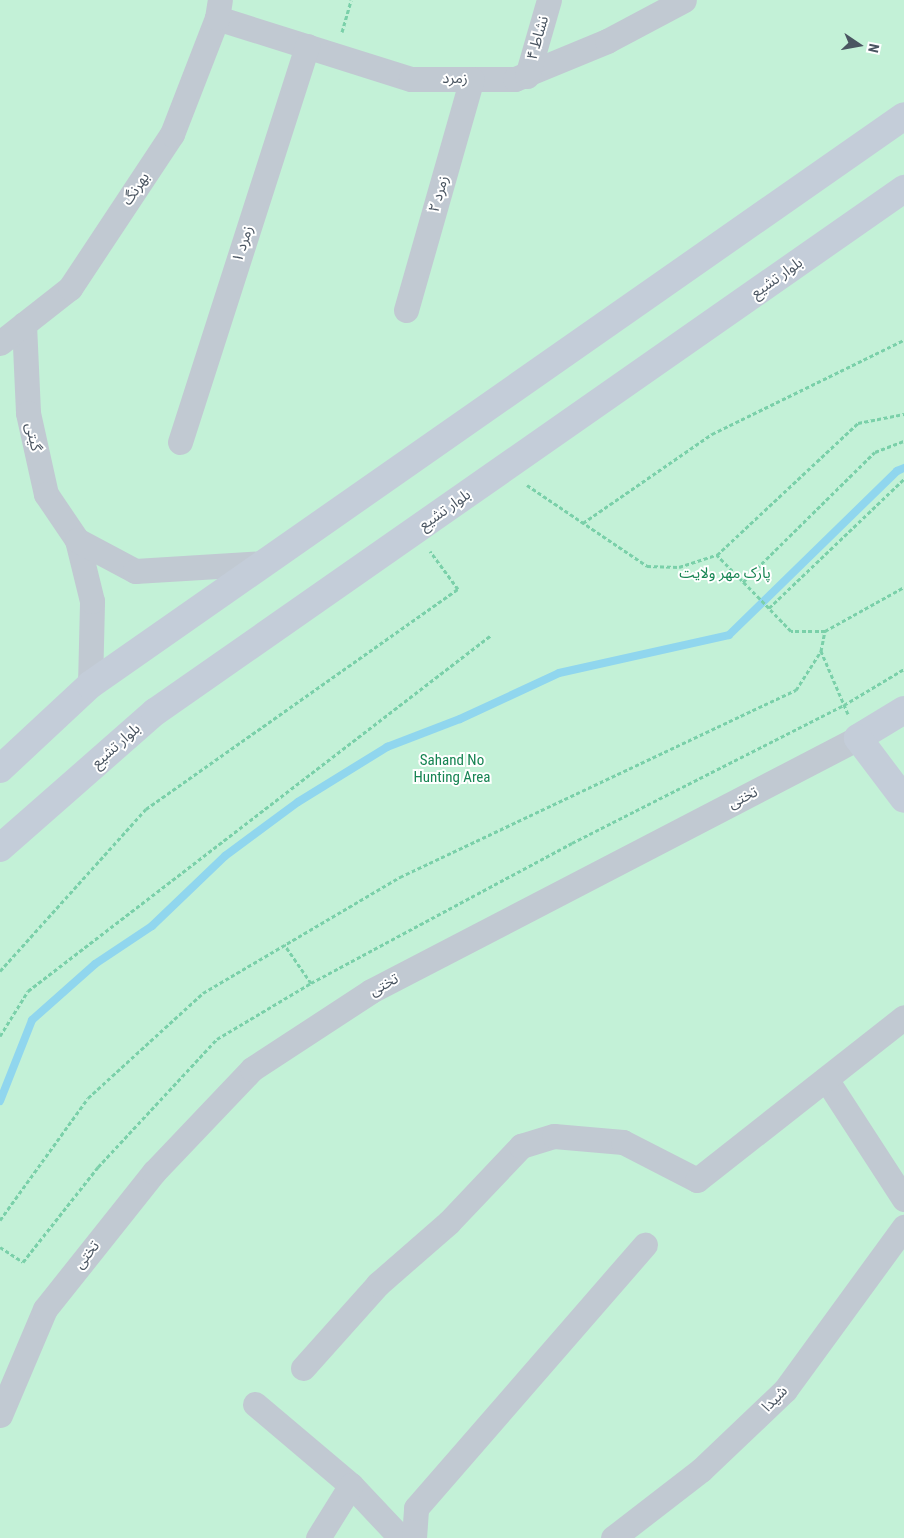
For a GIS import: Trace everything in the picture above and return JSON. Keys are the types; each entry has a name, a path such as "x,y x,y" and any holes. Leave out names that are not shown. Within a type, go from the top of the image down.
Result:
{"main road":[{"path":"0,769 90,686 904,116"},
{"name":"بلوار تشیع","path":"0,848 155,712 904,189"},
{"name":"تختی","path":"858,738 904,710"},
{"path":"858,738 904,799"}],"street":[{"name":"نشاط ۴","path":"527,76 549,0"},
{"name":"زمرد","path":"219,9 307,46 411,79 472,79 527,76 607,41 684,0"},
{"name":"بهرنگ","path":"0,343 70,288 172,134 219,9"},
{"name":"زمرد ۱","path":"180,442 307,46"},
{"name":"زمرد ۲","path":"406,310 472,79"},
{"name":"گیتی","path":"24,324 28,413 46,494 77,540 92,601 90,686"},
{"name":"گیتی","path":"77,540 135,570 264,563"},
{"name":"تختی","path":"0,1414 45,1309 154,1172 252,1069 371,991 858,738"},
{"path":"303,1368 378,1284 449,1222 521,1146 554,1136 623,1142 697,1180 904,1017"},
{"path":"826,1079 904,1199"},
{"name":"شیدا","path":"613,1538 702,1470 785,1390 904,1227"},
{"path":"414,1538 416,1508 645,1245"},
{"path":"255,1404 351,1486 401,1538"},
{"path":"318,1538 351,1486"}],"path":[{"path":"336,55 351,0"},
{"path":"583,523 712,434 904,340"},
{"path":"503,468 647,566 679,567 717,555 858,423 904,414"},
{"path":"743,582 875,452 904,441"},
{"path":"769,608 904,479"},
{"path":"0,971 146,809 458,589 415,530"},
{"path":"717,555 791,631 825,631 904,587"},
{"path":"0,1220 88,1098 203,992 400,877 796,690 821,651 825,631"},
{"path":"0,1036 28,991 490,636"},
{"path":"821,651 858,738"},
{"path":"0,1247 23,1262 98,1167 217,1039 311,983 572,843 844,705 904,669"},
{"path":"284,944 311,983"}],"green space":[{"name":"Sahand No Hunting Area","path":"0,0 904,0 904,1538 0,1538"}],"waterway":[{"path":"0,1101 32,1020 95,964 152,926 225,856 298,802 387,747 460,719 559,673 729,635 897,471 904,468"}],"park label":[{"name":"پارک مهر ولایت","path":"725,574"}]}
